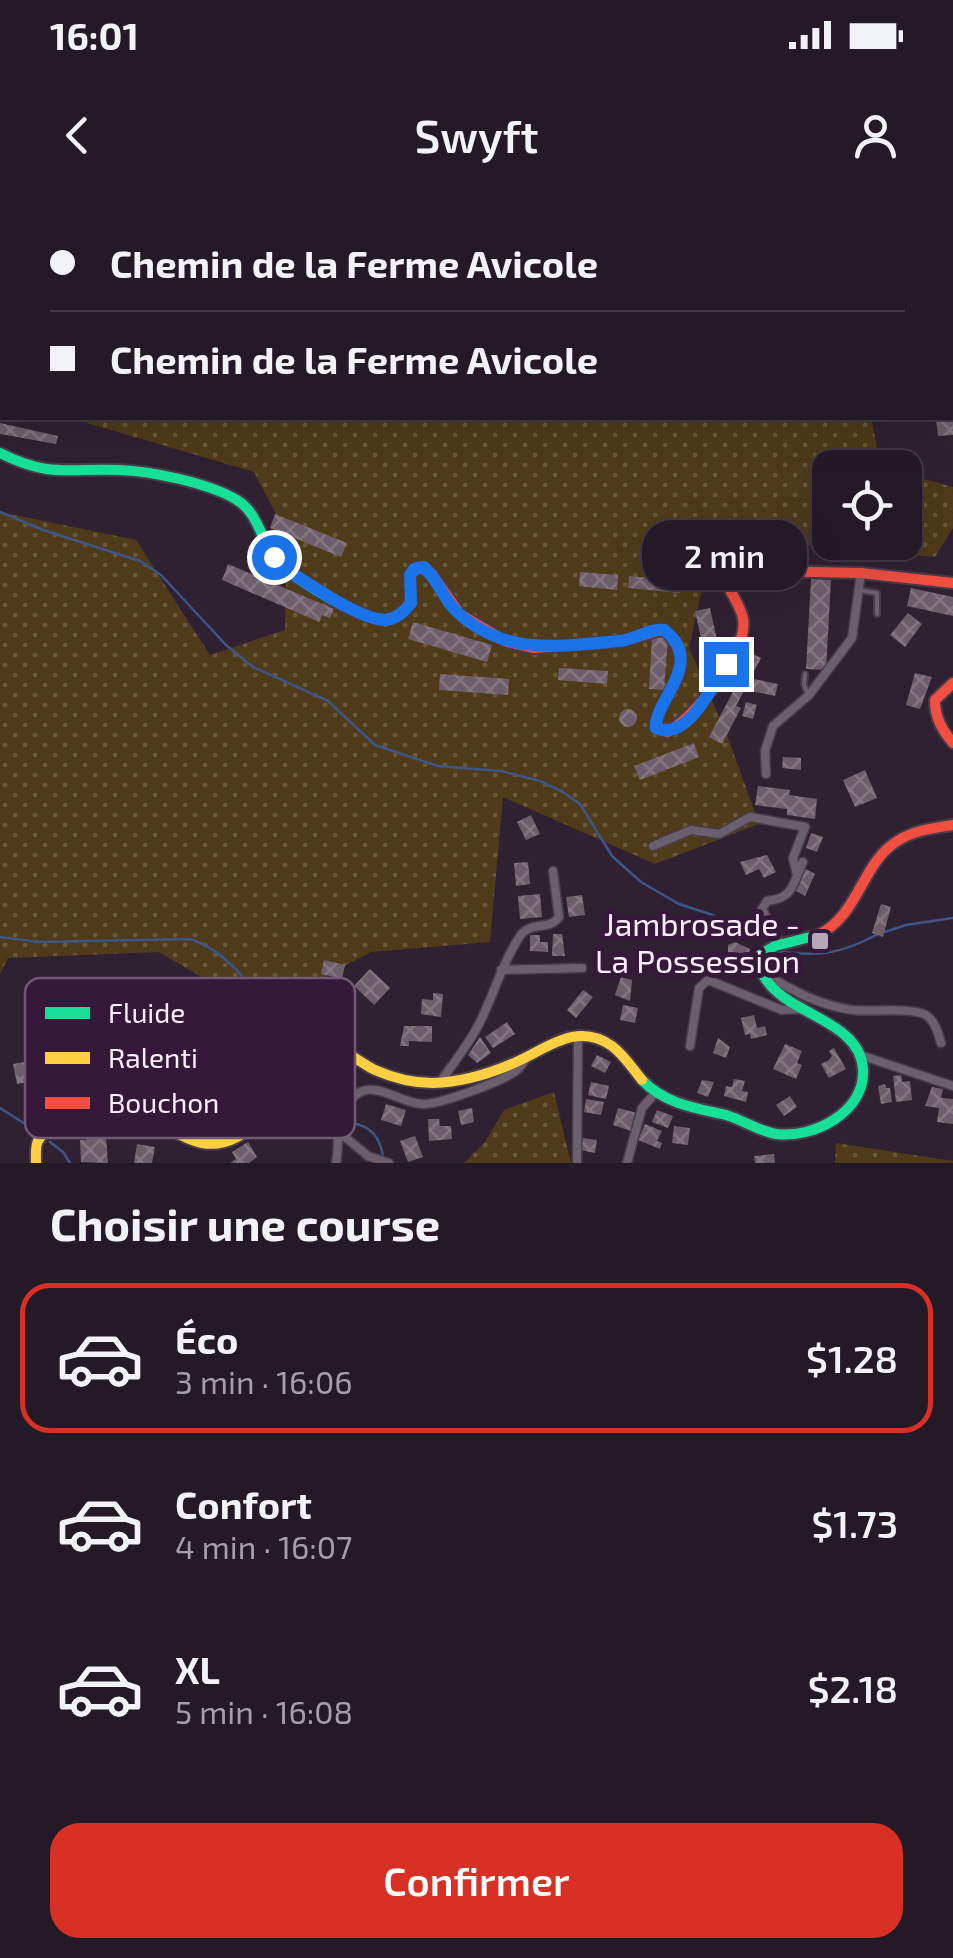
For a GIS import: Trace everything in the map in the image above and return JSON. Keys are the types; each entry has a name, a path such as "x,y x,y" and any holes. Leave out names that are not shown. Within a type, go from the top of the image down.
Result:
{"main road":[{"path":"0,453 46,474 122,470 236,499 262,526 281,566 374,618 386,620 411,603 410,575 418,566 431,573 460,614 506,642 534,648 624,641 652,630 664,630 675,641 680,662 669,698 655,717 656,728 667,732 686,722 696,710 740,640 744,614 726,586 728,566 743,562 769,571 860,573 953,584"},
{"path":"953,684 935,700 934,707 953,744"},
{"path":"355,1060 392,1076 419,1082 440,1081 476,1075 527,1057 553,1040 578,1036 605,1042 623,1053 646,1085 680,1105 734,1118 768,1132 796,1132 830,1122 846,1112 857,1097 862,1079 860,1055 843,1033 780,995 761,971 758,956 780,943 811,938 839,922 874,866 895,843 953,824"},
{"path":"36,1163 37,1142 42,1138"},
{"path":"188,1138 215,1144 233,1138"}],"street":[{"path":"766,774 769,733 809,694 852,638 860,573"},
{"path":"653,846 690,830 719,834 750,817 805,827 793,858 796,876"},
{"path":"780,943 762,909 767,901 784,899 803,862"},
{"path":"440,1081 476,1029 501,970 525,930 550,926 559,916 553,871"},
{"path":"501,970 582,968"},
{"path":"761,971 806,998 828,1005 921,1013 932,1021 941,1043"},
{"path":"690,1046 698,988 708,980 782,1010 803,1009"},
{"path":"577,1163 578,1036"},
{"path":"860,1055 953,1086"},
{"path":"355,1099 364,1091 383,1090 428,1104 504,1078 521,1067 527,1057"},
{"path":"627,1163 642,1108 656,1092"},
{"path":"336,1163 338,1138"},
{"path":"346,1138 368,1156 389,1163"}],"lane":[{"path":"859,590 877,593 877,614"},
{"path":"805,674 809,694"}],"shaded area":[{"path":"77,420 871,420 878,450 812,450 812,545 711,549 689,648 726,732 759,824 655,864 503,797 490,942 371,952 322,978 203,978 159,952 8,958 0,974 0,512 136,540 210,655 285,630 287,535 254,472"},
{"path":"922,479 953,487 953,528 935,557 922,556"},
{"path":"554,1092 571,1163 464,1163 485,1142 504,1110"},
{"path":"836,1143 953,1161 953,1163 835,1163"}],"building":[{"path":"936,420 953,420 953,435 938,436"},
{"path":"0,423 58,436 56,444 0,434"},
{"path":"275,514 347,543 341,557 270,528"},
{"path":"228,564 334,609 330,618 322,615 319,622 222,580"},
{"path":"580,572 618,575 617,590 579,586"},
{"path":"629,576 681,581 680,593 628,588"},
{"path":"811,579 831,580 826,670 806,669"},
{"path":"911,588 953,597 953,616 907,606"},
{"path":"710,608 720,653 705,656 695,611"},
{"path":"908,613 922,624 905,647 890,635"},
{"path":"413,622 492,645 487,662 408,639"},
{"path":"652,637 668,638 664,690 649,689"},
{"path":"753,654 761,658 722,744 709,737"},
{"path":"559,668 608,671 607,684 558,680"},
{"path":"915,673 932,677 920,709 906,705"},
{"path":"440,674 509,679 508,695 439,690"},
{"path":"754,679 778,684 775,696 751,691"},
{"path":"746,702 757,705 753,719 742,716"},
{"path":"628,709 635,711 635,725 628,727 621,725 619,718 621,711"},
{"path":"694,743 699,757 640,780 634,766"},
{"path":"783,757 801,758 801,770 782,768"},
{"path":"865,770 877,798 855,807 843,780"},
{"path":"758,786 817,799 815,819 787,815 787,809 755,805"},
{"path":"531,815 540,834 526,840 517,822"},
{"path":"811,833 823,837 817,852 806,848"},
{"path":"767,855 776,872 764,878 759,869 746,875 740,862"},
{"path":"528,862 530,884 516,886 514,863"},
{"path":"804,868 815,874 805,896 794,890"},
{"path":"540,894 542,917 520,919 518,896"},
{"path":"582,895 585,915 569,917 566,897"},
{"path":"881,904 891,907 883,937 872,933"},
{"path":"553,934 562,934 565,956 552,956"},
{"path":"530,935 540,935 540,942 548,942 548,952 530,951"},
{"path":"735,942 750,949 747,960 728,954 728,945"},
{"path":"324,960 345,965 342,978 321,974"},
{"path":"370,969 390,988 374,1005 355,985"},
{"path":"621,977 632,980 630,1001 615,995"},
{"path":"583,990 593,997 576,1018 567,1010"},
{"path":"433,993 443,994 441,1017 421,1014 422,999 433,1000"},
{"path":"623,1005 638,1008 635,1023 620,1020"},
{"path":"754,1015 757,1028 765,1026 767,1035 751,1039 750,1034 745,1035 741,1018"},
{"path":"507,1022 515,1034 493,1048 485,1037"},
{"path":"404,1026 432,1026 432,1042 409,1041 409,1046 400,1046"},
{"path":"480,1037 491,1053 477,1063 468,1055"},
{"path":"718,1038 730,1047 726,1058 713,1053"},
{"path":"785,1044 802,1051 796,1079 773,1069"},
{"path":"834,1048 846,1069 829,1078 821,1064 829,1060 829,1051"},
{"path":"597,1055 611,1062 605,1073 591,1066"},
{"path":"25,1062 25,1083 17,1084 13,1064"},
{"path":"901,1075 902,1082 910,1081 912,1100 896,1102 893,1076"},
{"path":"734,1079 745,1081 742,1091 748,1092 746,1102 724,1096 726,1086 732,1087"},
{"path":"702,1080 714,1082 708,1097 697,1093"},
{"path":"591,1082 609,1086 606,1099 588,1095"},
{"path":"885,1084 890,1088 892,1102 881,1104 878,1086"},
{"path":"932,1087 943,1089 941,1098 953,1099 953,1124 937,1122 939,1108 925,1106"},
{"path":"790,1096 797,1107 784,1116 776,1105"},
{"path":"586,1099 604,1102 601,1115 584,1112"},
{"path":"386,1104 406,1110 401,1126 381,1120"},
{"path":"472,1108 474,1122 461,1125 458,1111"},
{"path":"618,1108 637,1113 631,1131 613,1125"},
{"path":"657,1110 673,1116 668,1128 652,1122"},
{"path":"428,1119 439,1119 440,1126 451,1126 452,1139 429,1141"},
{"path":"645,1124 662,1131 657,1141 662,1143 660,1149 638,1140"},
{"path":"674,1126 690,1128 688,1145 672,1143"},
{"path":"415,1136 423,1157 408,1162 400,1141"},
{"path":"106,1138 108,1163 81,1162 80,1140"},
{"path":"583,1138 597,1140 595,1153 580,1150"},
{"path":"248,1142 257,1157 249,1163 230,1163 236,1159 232,1152"},
{"path":"137,1144 155,1147 152,1163 134,1163"},
{"path":"774,1154 775,1163 755,1163 754,1156"}],"waterway":[{"path":"0,512 140,561 161,575 226,645 253,667 328,701 375,745 438,766 501,771 540,781 563,792 580,804 612,856 641,882 679,904 725,919 757,937"},
{"path":"885,932 953,918"},
{"path":"775,951 828,953 878,934"},
{"path":"0,937 38,942 191,939 219,954 243,978"},
{"path":"0,1108 25,1124"},
{"path":"355,1124 372,1132 383,1155"},
{"path":"50,1142 70,1163"}],"traffic: fast":[{"path":"0,453 46,469 147,473 196,483 225,494 251,513 273,555 287,570 330,598 375,618 386,619 403,611 411,603 411,591"},
{"path":"642,1080 671,1100 776,1134 821,1127 847,1110 862,1084 859,1053 836,1028 775,991 764,976 758,956 775,946 818,935"}],"traffic: slow":[{"path":"355,1058 396,1078 443,1082 495,1071 562,1040 586,1036 612,1046 642,1080"},
{"path":"36,1163 41,1138"},
{"path":"186,1138 210,1144 234,1138"}],"traffic: jam":[{"path":"411,591 410,575 418,567 431,573 460,614 507,642 534,648 624,641 664,629 680,657 676,681 658,715 656,727 667,732 704,699 737,648 743,619 725,577 734,562 769,571 861,573 953,583"},
{"path":"953,683 935,700 940,723 953,743"},
{"path":"818,935 843,915 886,850 912,834 953,825"}],"place":[{"name":"Jambrosade - La Possession","path":"820,941"}],"route":[{"path":"274,557 281,566 374,618 395,617 411,603 410,575 418,566 431,573 460,614 506,642 534,648 624,641 658,628 669,632 680,662 669,698 654,722 656,728 667,732 686,722 726,664"}]}
